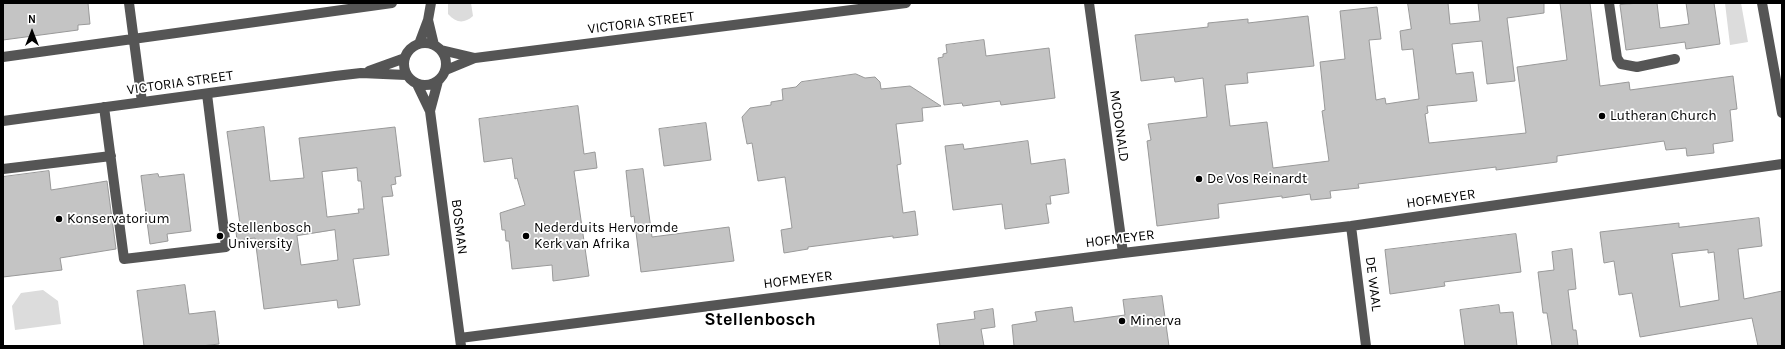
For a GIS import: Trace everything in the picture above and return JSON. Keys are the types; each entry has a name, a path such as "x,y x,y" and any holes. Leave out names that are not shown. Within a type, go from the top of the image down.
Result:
{"street":[{"path":"129,3 142,102"},
{"path":"3,57 392,3"},
{"path":"419,44 428,20 431,3"},
{"name":"VICTORIA STREET","path":"446,70 475,58 906,3"},
{"name":"MCDONALD","path":"1089,3 1123,253"},
{"path":"1609,3 1617,58 1621,64 1637,66 1675,59"},
{"path":"1762,3 1782,113"},
{"path":"428,20 437,48 446,63 446,70 438,82 432,85 417,84 406,75 404,67 405,58 410,49 419,44 426,43 437,48"},
{"name":"VICTORIA STREET","path":"437,48 475,58"},
{"name":"VICTORIA STREET","path":"361,73 405,58"},
{"name":"VICTORIA STREET","path":"3,121 361,73 406,75"},
{"name":"BOSMAN","path":"430,111 438,82"},
{"name":"BOSMAN","path":"417,84 430,111 461,342"},
{"path":"104,107 124,260 226,247 207,94"},
{"path":"3,169 111,156"},
{"name":"HOFMEYER","path":"461,342 1123,253 1351,226 1782,164"},
{"name":"DE WAAL","path":"1351,226 1366,346"}],"shaded area":[{"path":"448,3 471,3 473,16 470,19 457,21 448,14"},
{"path":"1725,3 1741,3 1748,42 1730,45"},
{"path":"43,290 58,301 61,324 15,330 12,306 21,293"}],"building":[{"path":"3,3 88,3 90,24 78,25 78,30 3,40"},
{"path":"1408,3 1448,3 1450,24 1480,21 1478,3 1544,3 1544,13 1507,18 1515,81 1487,84 1482,41 1452,44 1456,74 1473,72 1477,101 1427,106 1428,113 1425,114 1429,143 1526,133 1517,67 1567,60 1560,3 1590,3 1600,86 1629,82 1630,90 1733,76 1737,109 1730,110 1733,141 1713,144 1714,153 1687,156 1686,148 1666,150 1664,141 1557,156 1557,162 1496,170 1496,167 1358,184 1359,188 1330,191 1331,198 1311,200 1310,194 1218,204 1219,218 1157,226 1147,141 1151,140 1148,124 1207,117 1203,78 1175,82 1174,77 1141,81 1135,35 1208,27 1208,23 1248,19 1248,23 1308,16 1314,66 1247,73 1248,83 1225,85 1230,126 1267,122 1273,168 1329,161 1322,111 1325,110 1320,62 1345,59 1340,11 1377,7 1381,39 1369,40 1376,100 1385,98 1386,104 1419,99 1413,49 1402,50 1400,31 1411,29"},
{"path":"1657,3 1660,28 1689,24 1686,3 1714,3 1720,44 1686,49 1685,42 1626,50 1620,5"},
{"path":"984,40 986,56 1049,48 1055,98 1001,105 1000,101 963,106 962,103 944,105 938,58 943,57 943,54 947,53 946,45"},
{"path":"856,74 865,78 875,77 880,82 881,89 910,86 941,106 922,108 923,121 896,124 901,164 897,165 903,213 915,211 918,235 893,238 893,236 808,247 808,249 784,253 781,230 792,228 785,177 758,181 752,143 747,144 742,117 750,108 771,105 771,102 783,100 782,89 796,87 801,82"},
{"path":"578,106 584,154 595,152 597,168 574,171 589,276 553,281 552,265 512,269 509,241 506,241 505,230 502,230 500,213 525,205 517,178 515,179 512,158 484,162 479,119"},
{"path":"706,123 711,160 664,166 659,129"},
{"path":"264,127 270,181 304,178 299,138 395,127 401,176 395,177 396,184 391,185 393,196 382,197 389,255 353,259 360,305 338,308 337,300 264,309 255,238 237,240 235,224 240,224 227,132","holes":["357,168 358,181 361,181 364,209 358,209 359,213 327,217 322,172","335,230 338,260 301,265 297,236"]},
{"path":"1028,141 1031,164 1065,159 1069,193 1050,196 1051,204 1046,204 1049,223 1005,229 1002,204 953,210 945,146 963,144 964,149"},
{"path":"643,169 652,237 729,227 734,261 641,272 634,216 631,217 626,171"},
{"name":"Konservatorium","path":"49,171 51,190 107,181 116,249 60,258 62,270 3,277 3,177"},
{"path":"158,174 159,177 184,174 191,231 167,234 168,241 150,244 141,176"},
{"path":"1759,218 1762,246 1738,249 1744,299 1782,291 1782,346 1758,346 1752,318 1640,337 1632,293 1619,295 1614,261 1604,263 1600,232 1679,223 1679,227","holes":["1708,250 1708,253 1714,252 1719,300 1680,307 1672,254"]},
{"path":"1516,234 1521,272 1444,282 1445,286 1390,294 1385,250"},
{"path":"1572,249 1576,289 1568,290 1573,330 1576,330 1578,346 1552,346 1547,313 1543,313 1538,272 1554,270 1552,252"},
{"path":"185,285 189,314 215,311 219,344 201,346 144,346 137,291"},
{"name":"Minerva","path":"1162,296 1169,346 1014,346 1012,325 1037,321 1035,312 1072,307 1074,322 1125,315 1123,300"},
{"path":"1499,305 1500,313 1513,312 1517,346 1465,346 1460,310"},
{"path":"993,309 995,327 981,329 984,346 940,346 937,324 975,319 974,312"}],"place":[{"name":"Lutheran Church","path":"1602,116"},
{"name":"De Vos Reinardt","path":"1199,179"},
{"name":"Konservatorium","path":"59,219"},
{"name":"Stellenbosch University","path":"220,236"},
{"name":"Nederduits Hervormde Kerk van Afrika","path":"526,236"},
{"name":"Minerva","path":"1122,321"}],"district":[{"name":"Stellenbosch","path":"760,320"}]}
